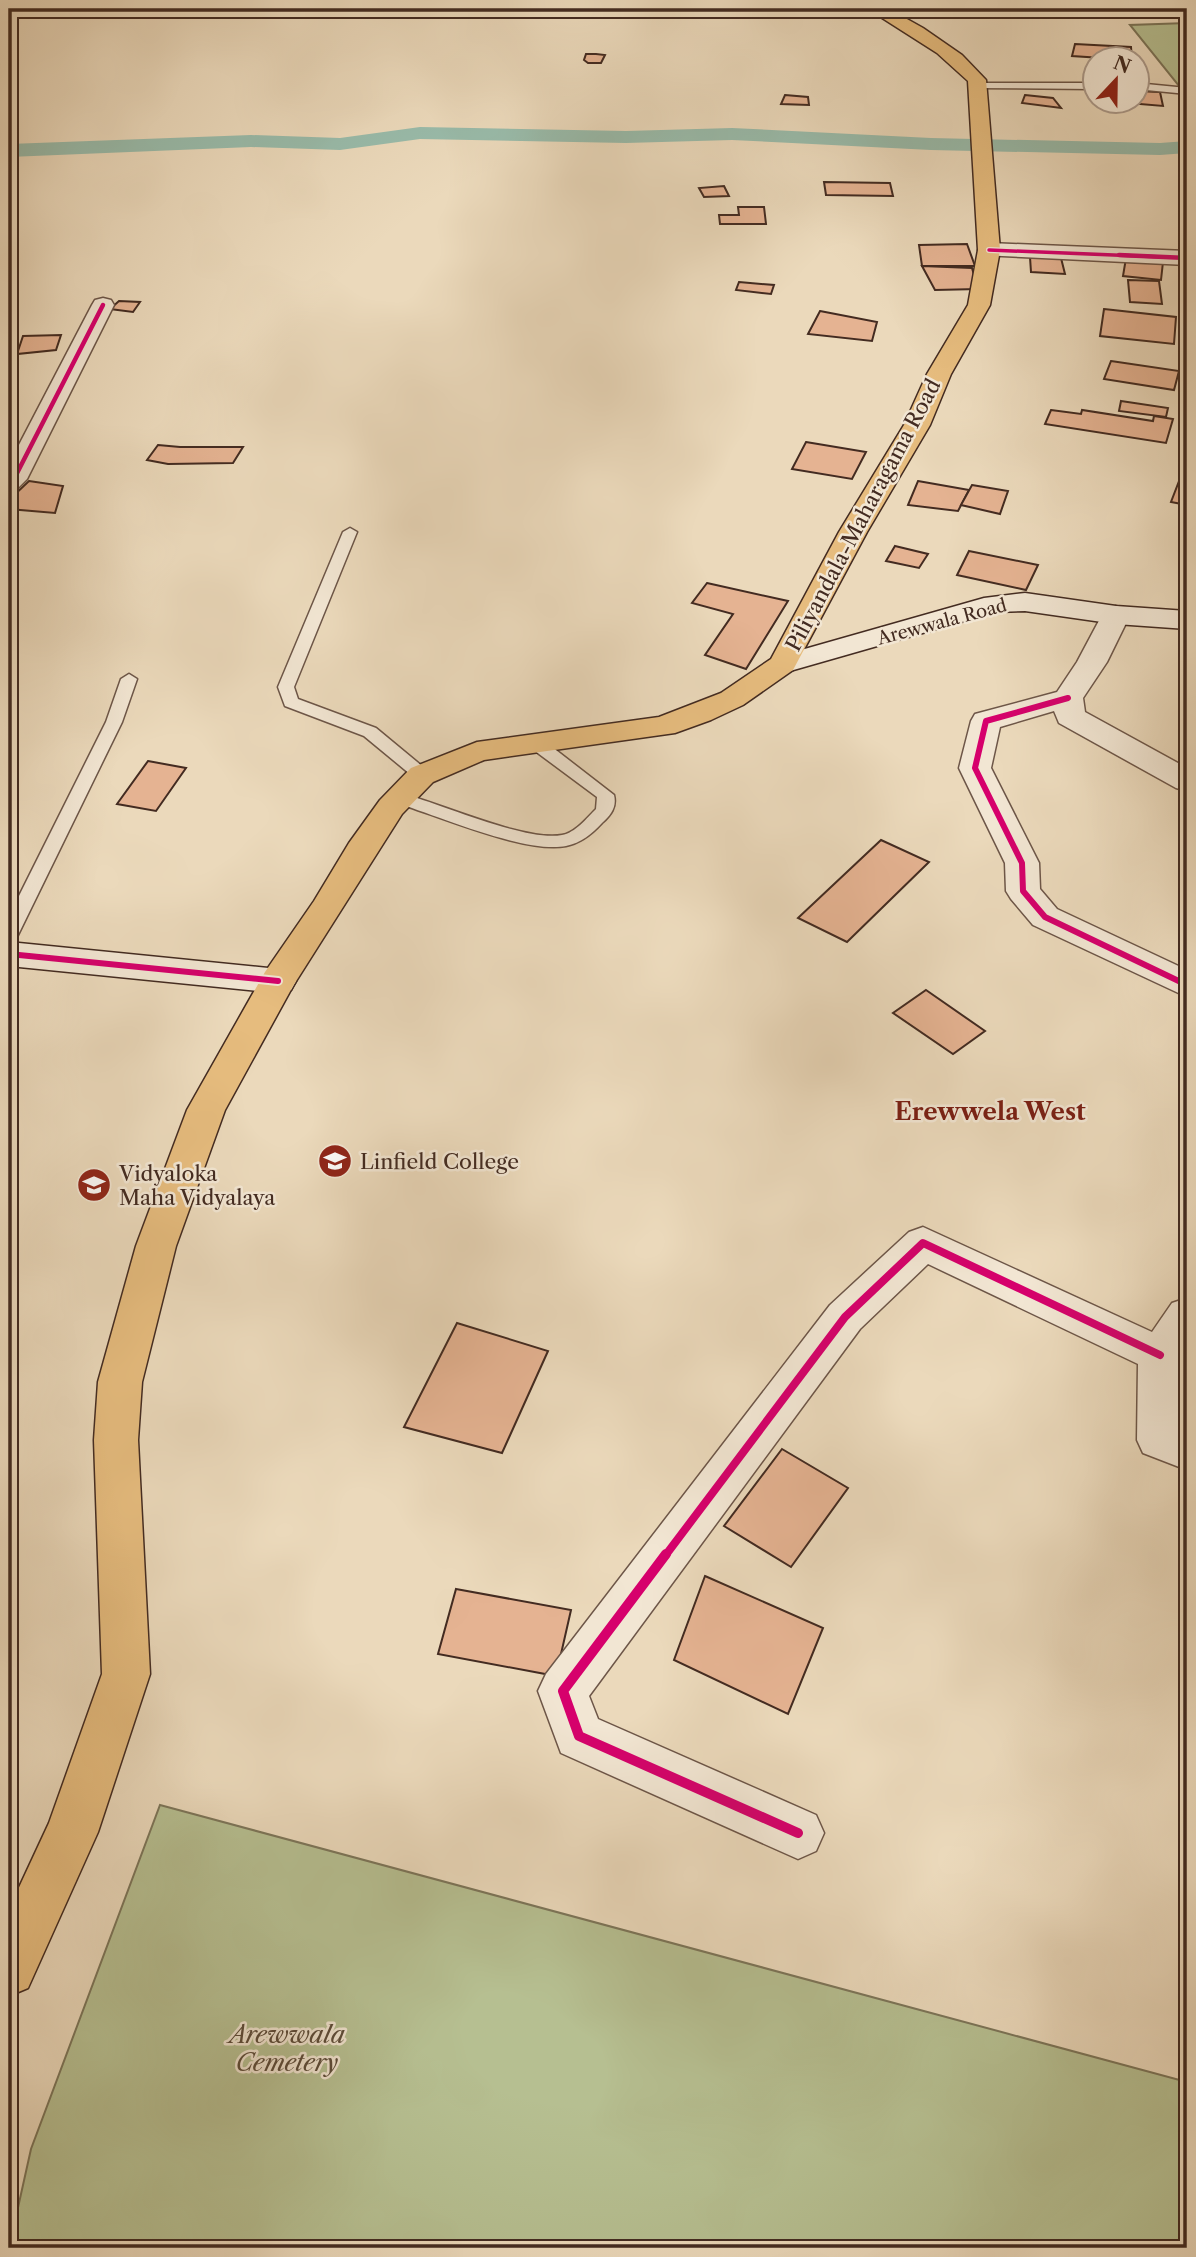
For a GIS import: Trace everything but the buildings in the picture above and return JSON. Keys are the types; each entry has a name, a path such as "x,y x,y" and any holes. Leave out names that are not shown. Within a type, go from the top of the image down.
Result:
{"main road":[{"path":"877,9 969,69 978,86"},
{"name":"Piliyandala-Maharagama Road","path":"9,1969 72,1832 126,1674 116,1440 120,1382 156,1246 206,1110 278,981 328,907 361,850 411,786 477,751 664,726 732,699 783,664 853,531 917,425 939,374 979,305 989,250 978,86"}],"street":[{"path":"989,250 1187,258"},
{"path":"9,482 14,480 103,305"},
{"path":"9,426 41,427"},
{"name":"Arewwala Road","path":"783,664 994,604 1026,602 1187,620"},
{"path":"1116,614 1092,662 1068,698 1070,716 1187,781"},
{"path":"1068,698 986,721 975,768 1022,863 1023,891 1045,917 1187,985"},
{"path":"9,954 278,981"},
{"path":"798,1833 579,1736 563,1691 845,1317 923,1243 1160,1355"},
{"path":"1187,1315 1160,1355 1158,1440 1187,1451"}],"lane":[{"path":"978,86 1080,86"},
{"path":"1150,87 1187,91"},
{"path":"350,532 286,687 290,702 370,732 411,786 534,839 565,841 582,833 606,810 608,802 605,795 537,744"},
{"path":"9,935 114,722 129,679"}],"green space":[{"path":"1187,23 1187,96 1150,50 1150,46 1147,46 1130,25"},
{"name":"Arewwala Cemetery","path":"160,1805 1187,2082 1187,2248 9,2248 31,2149"}],"waterway":[{"path":"9,151 251,141 340,144 420,133 626,137 732,134 931,144 1160,149 1187,147"}],"cycle path":[{"path":"989,250 1187,258"},
{"path":"9,482 14,479 103,305"},
{"path":"1068,698 986,721 975,768 1022,863 1023,891 1045,917 1187,985"},
{"path":"9,954 278,981"},
{"path":"798,1833 579,1736 563,1691 845,1317 923,1243 1160,1355"}],"place":[{"name":"Linfield College","path":"335,1161"},
{"name":"Vidyaloka Maha Vidyalaya","path":"94,1185"}],"district":[{"name":"Erewwela West","path":"990,1111"}]}
